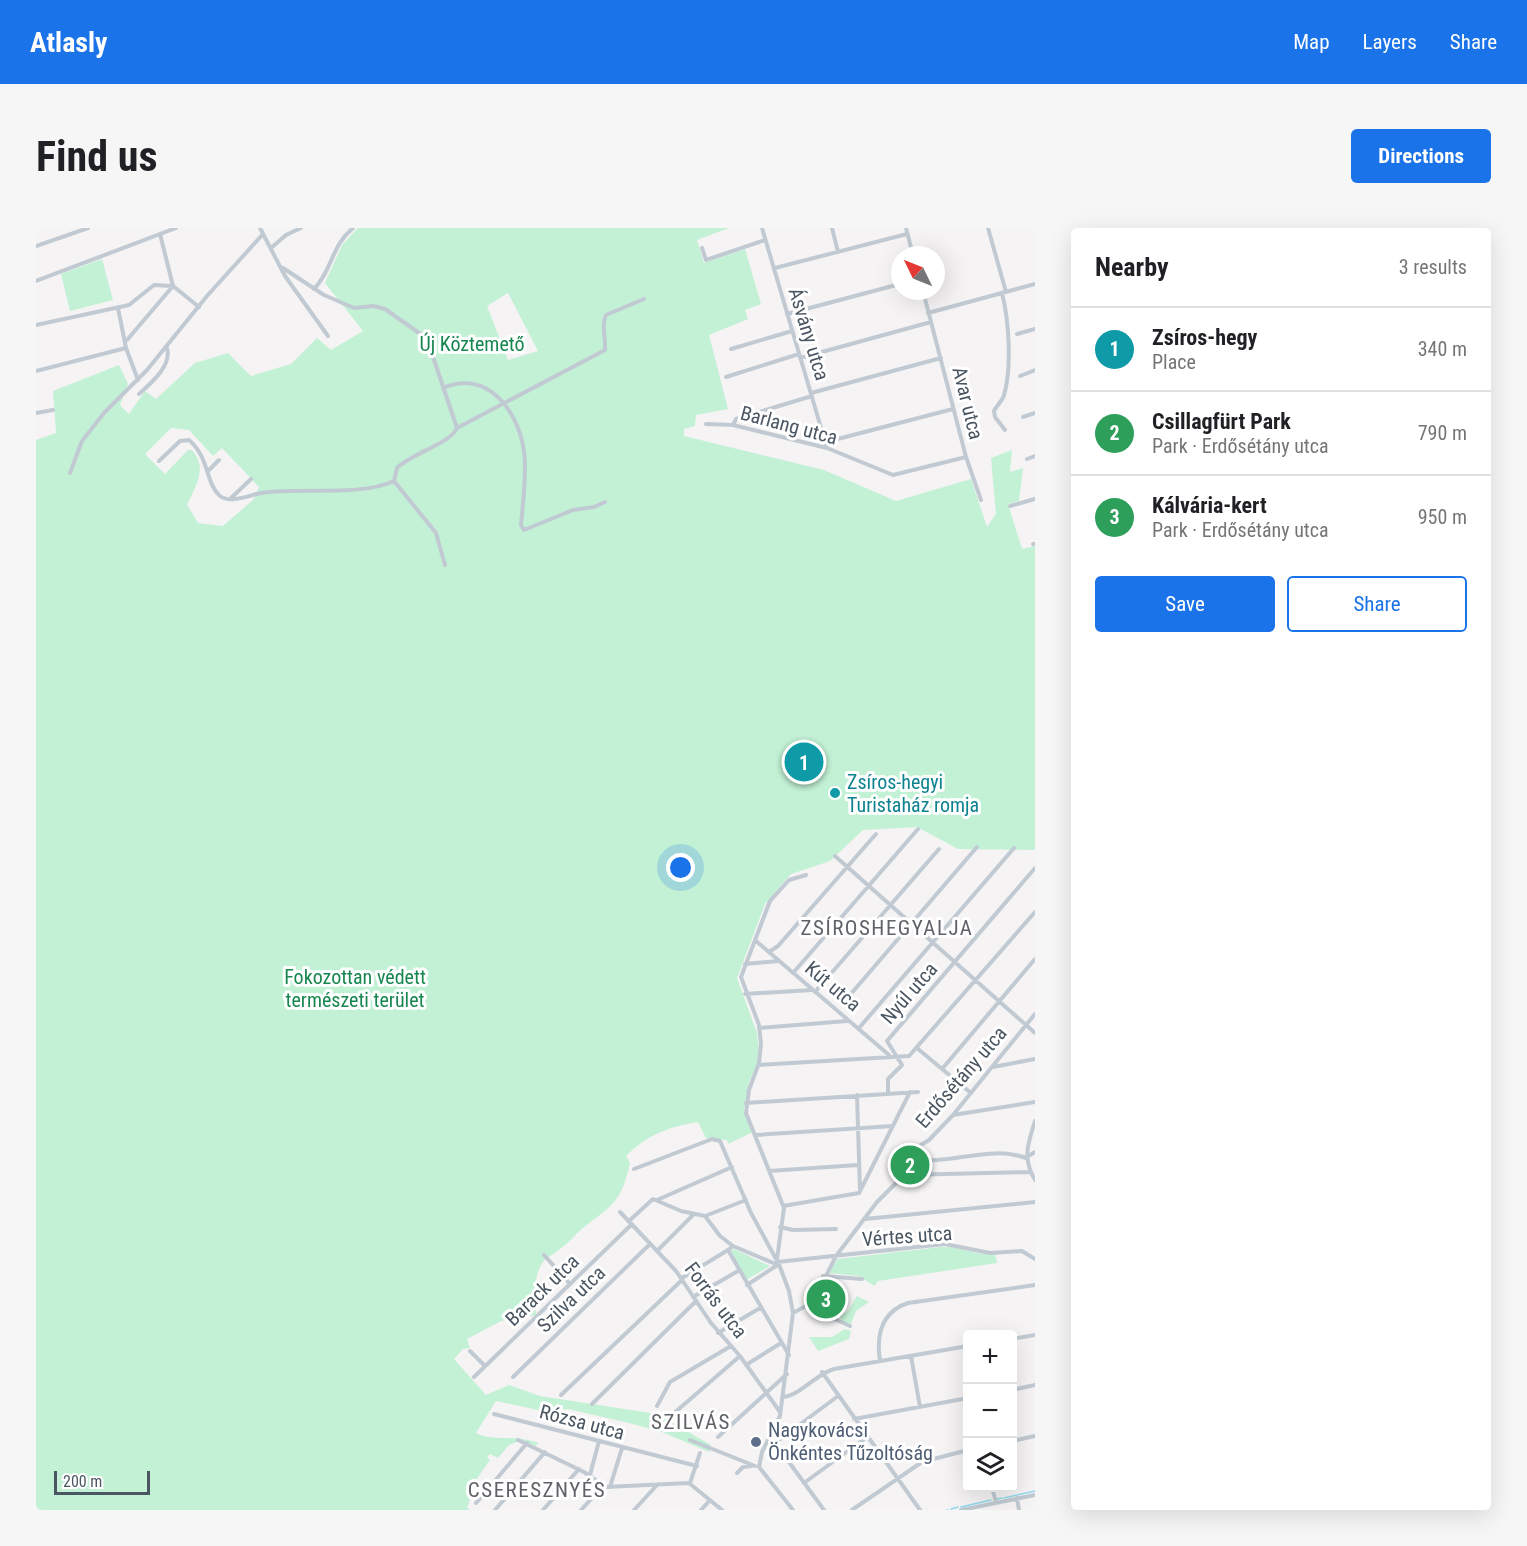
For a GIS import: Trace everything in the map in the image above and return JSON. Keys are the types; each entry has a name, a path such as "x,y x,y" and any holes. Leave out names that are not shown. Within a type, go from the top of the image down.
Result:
{"street":[{"path":"36,246 88,228"},
{"path":"36,281 176,228"},
{"path":"260,228 327,336"},
{"path":"271,248 286,235 301,228"},
{"path":"314,289 322,280 338,243 353,228"},
{"name":"Ásvány utca","path":"762,228 827,448"},
{"path":"832,228 838,252"},
{"path":"906,228 910,246"},
{"path":"988,228 1004,293 1008,358 1004,396 994,411 995,417 1005,430"},
{"path":"160,234 173,286 199,307"},
{"path":"70,474 82,441 104,413 138,380 263,234"},
{"path":"774,268 907,234"},
{"path":"702,248 706,260 765,240"},
{"path":"283,268 314,289 354,308 380,307 422,335 431,350 457,428"},
{"path":"928,313 1035,284"},
{"path":"36,325 118,308 134,303 152,286 173,286"},
{"path":"127,340 173,286"},
{"path":"787,314 891,286"},
{"path":"394,481 399,466 422,450 449,439 457,428 605,350 606,339 603,323 606,315 644,299"},
{"name":"Avar utca","path":"925,300 966,457 981,500"},
{"path":"118,308 127,340 126,348 138,380"},
{"path":"726,377 930,322"},
{"path":"1017,334 1035,328"},
{"path":"731,350 792,331"},
{"path":"139,394 159,376 168,353 167,347"},
{"path":"36,371 126,348"},
{"path":"733,425 736,419 812,394 941,358"},
{"path":"1020,376 1035,370"},
{"path":"443,388 460,382 477,384 493,391 505,403 525,453 521,525 524,530 573,510 594,507 604,502"},
{"path":"826,442 954,409"},
{"path":"36,413 53,410"},
{"path":"1023,417 1035,413"},
{"name":"Barlang utca","path":"706,424 733,425 827,448 893,475 966,457"},
{"path":"159,461 180,441 188,439 203,454 219,495 230,498 262,493 361,487 394,481"},
{"path":"1027,459 1035,456"},
{"path":"208,471 219,460"},
{"path":"230,498 251,479"},
{"path":"394,481 436,533 445,565"},
{"path":"1010,506 1035,499"},
{"path":"793,973 918,829"},
{"path":"769,952 778,946 876,834"},
{"path":"844,1002 977,847"},
{"path":"859,1028 1014,848"},
{"path":"745,994 813,991 939,849"},
{"path":"835,856 1035,1034"},
{"name":"Nyúl utca","path":"892,1056 887,1041 1035,868"},
{"path":"747,1285 777,1263 780,1227 784,1212 747,1116 746,1103 751,1082 759,1065 761,1046 759,1028 745,994 741,975 771,900 789,880 806,875"},
{"path":"759,1065 906,1057 918,1049 1035,912"},
{"name":"Kút utca","path":"757,938 769,952 813,991 892,1056"},
{"path":"942,1069 1035,959"},
{"path":"746,964 779,961"},
{"name":"Erdősétány utca","path":"909,1158 913,1149 929,1140 953,1115 1035,1014"},
{"path":"759,1028 848,1021"},
{"path":"918,1049 971,1093"},
{"path":"888,1092 888,1079 902,1068 901,1063 892,1056"},
{"path":"992,1067 1035,1059"},
{"path":"746,1103 888,1092 918,1092"},
{"path":"859,1193 910,1092"},
{"path":"856,1095 859,1193"},
{"path":"953,1115 1035,1102"},
{"path":"1035,1121 1026,1158 1035,1180"},
{"path":"756,1135 893,1126"},
{"path":"634,1168 712,1139 723,1143 746,1200 789,1291 793,1313 781,1412 770,1440 761,1454 759,1469"},
{"path":"793,1313 810,1305 823,1276 836,1256 904,1175 909,1158 930,1160 1002,1153 1026,1158 1035,1152"},
{"path":"770,1171 858,1165"},
{"name":"Barack utca","path":"474,1377 654,1199 732,1167"},
{"path":"904,1175 1030,1172"},
{"path":"783,1206 859,1193"},
{"path":"654,1199 693,1215 705,1216 746,1200"},
{"path":"864,1220 1035,1202"},
{"name":"Forrás utca","path":"620,1212 682,1279 718,1333 740,1356 781,1412"},
{"path":"657,1251 693,1215"},
{"path":"705,1216 720,1236 733,1246 777,1263"},
{"path":"780,1227 793,1230 836,1229"},
{"name":"Szilva utca","path":"513,1377 650,1244"},
{"name":"Vértes utca","path":"777,1263 952,1244 990,1253 1022,1251 1035,1259"},
{"path":"561,1395 682,1279 733,1246"},
{"path":"728,1250 738,1271 789,1355"},
{"path":"544,1255 570,1284"},
{"path":"592,1404 695,1299 738,1271"},
{"path":"823,1276 862,1279"},
{"path":"880,1361 879,1332 889,1315 901,1306 1035,1285"},
{"path":"810,1305 817,1311 850,1326"},
{"path":"718,1333 760,1308"},
{"path":"1017,1337 1035,1335"},
{"path":"746,1365 782,1343"},
{"path":"657,1406 670,1382 685,1371 731,1346"},
{"path":"783,1397 822,1372 963,1347"},
{"path":"470,1351 485,1366"},
{"path":"673,1414 740,1356"},
{"path":"911,1356 920,1407"},
{"path":"822,1372 920,1510"},
{"path":"718,1437 787,1374"},
{"path":"1017,1389 1035,1385"},
{"path":"775,1443 838,1396"},
{"path":"854,1419 963,1399"},
{"name":"Rózsa utca","path":"494,1414 697,1466"},
{"path":"1017,1440 1035,1436"},
{"path":"804,1483 867,1437"},
{"path":"518,1440 579,1469 603,1486 690,1483 722,1510"},
{"path":"690,1440 759,1469 793,1510"},
{"path":"770,1440 775,1443 824,1510"},
{"path":"590,1476 599,1441"},
{"path":"476,1503 527,1443"},
{"path":"610,1487 622,1448"},
{"path":"852,1510 931,1457 963,1451"},
{"path":"495,1510 545,1452"},
{"path":"690,1483 700,1453"},
{"path":"737,1473 744,1467 759,1469"},
{"path":"543,1510 579,1469"},
{"path":"634,1510 658,1484"},
{"path":"581,1510 603,1486"},
{"path":"993,1492 996,1502"},
{"path":"961,1510 1035,1494"},
{"path":"1017,1498 1020,1510"},
{"path":"701,1510 710,1500"}],"green space":[{"name":"Fokozottan védett természeti terület","path":"358,228 729,228 697,240 704,263 745,249 761,304 745,310 748,319 709,335 728,409 696,415 695,426 684,429 684,436 824,470 896,501 971,479 987,527 996,514 991,458 1012,450 1010,472 1023,468 1019,501 1008,504 1022,549 1035,546 1035,850 958,849 917,827 863,830 830,861 791,874 765,904 737,978 757,1033 760,1058 749,1082 744,1110 753,1132 728,1144 727,1140 706,1138 698,1122 664,1131 641,1144 626,1156 630,1163 623,1186 615,1201 541,1265 536,1283 536,1315 501,1321 467,1339 470,1348 463,1349 454,1359 486,1395 509,1385 540,1396 657,1414 711,1445 709,1452 662,1432 625,1422 568,1409 547,1412 496,1401 476,1433 483,1436 530,1440 538,1443 536,1446 522,1440 509,1445 498,1458 490,1454 487,1457 490,1460 469,1490 472,1493 467,1508 470,1510 36,1510 36,440 56,433 53,391 119,365 128,384 120,405 129,414 145,391 156,399 195,363 228,353 251,376 291,364 317,338 331,350 363,331 325,283 342,245","holes":["508,293 538,351 508,360 487,306","171,428 189,430 213,456 222,448 259,487 254,499 223,526 198,523 187,505 197,484 200,470 197,457 192,450 188,450 165,474 145,454"]},
{"path":"102,259 113,300 70,311 61,274"},
{"path":"941,1247 995,1254 997,1263 878,1281 874,1286 859,1276 828,1273 838,1259"},
{"path":"734,1249 770,1266 746,1280 730,1251"},
{"path":"821,1291 836,1296 830,1309 815,1303"},
{"path":"857,1296 869,1302 856,1311 851,1324 843,1322 839,1316 848,1311"},
{"path":"845,1329 851,1331 849,1339 818,1351 809,1337 832,1337"}],"waterway":[{"path":"1004,1498 1035,1491"},
{"path":"997,1499 1002,1498"},
{"path":"961,1507 991,1500"},
{"path":"951,1509 958,1507"}],"place":[{"name":"Zsíros-hegy","path":"804,762"},
{"name":"Zsíros-hegyi Turistaház romja","path":"835,793"},
{"name":"Csillagfürt Park","path":"910,1165"},
{"name":"Kálvária-kert","path":"826,1299"},
{"name":"Nagykovácsi Önkéntes Tűzoltóság","path":"756,1442"}],"district":[{"name":"ZSÍROSHEGYALJA","path":"887,928"},
{"name":"SZILVÁS","path":"691,1422"},
{"name":"CSERESZNYÉS","path":"537,1490"}],"park label":[{"name":"Új Köztemető","path":"472,344"}]}
